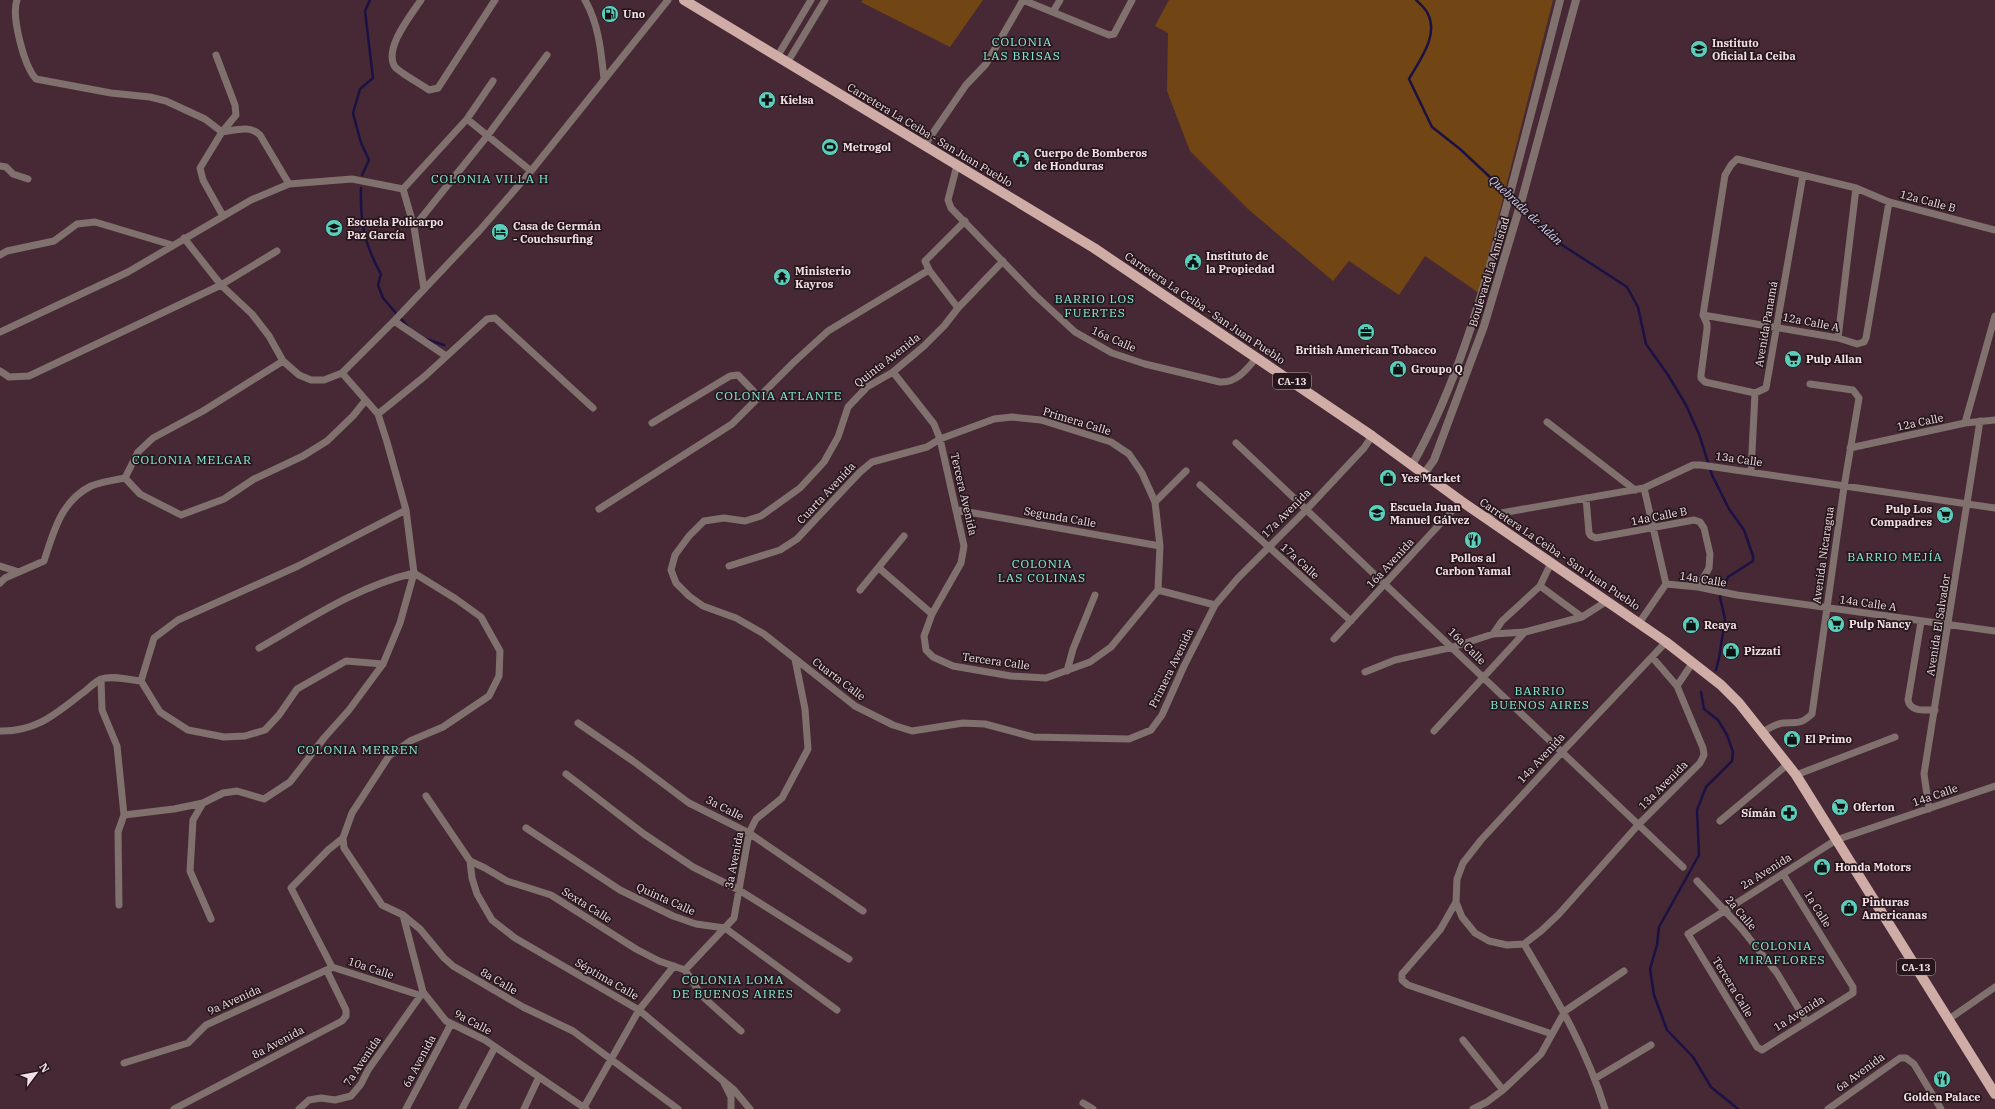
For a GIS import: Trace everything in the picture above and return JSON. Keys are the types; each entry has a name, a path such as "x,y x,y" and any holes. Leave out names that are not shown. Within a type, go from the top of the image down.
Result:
{"main road":[{"name":"Carretera La Ceiba - San Juan Pueblo","path":"684,0 1094,248 1372,436 1461,501 1639,623 1692,662 1735,698 1796,775 1995,1094"}],"street":[{"path":"17,0 14,8 14,19 28,65 36,79 111,93 150,96 166,101 205,119 222,132 248,128 255,130 260,135 289,184"},
{"path":"421,0 398,36 391,54 395,67 429,90 438,88 495,0"},
{"path":"585,0 594,15 600,39 604,79"},
{"path":"184,238 221,285 252,314 268,336 283,361 299,375 311,380 324,380 342,373 395,321 480,230 531,171 668,0"},
{"path":"777,57 811,0"},
{"path":"787,63 825,0"},
{"path":"924,146 966,85 986,64 1023,0 1109,35 1114,34 1118,28 1132,0"},
{"path":"1053,12 1060,0"},
{"name":"Boulevard La Amistad","path":"1412,465 1438,412 1474,322 1512,187 1560,0"},
{"name":"Boulevard La Amistad","path":"1424,474 1434,460 1484,326 1522,199 1576,0"},
{"path":"216,55 236,110 236,115 222,132 200,168 203,180 223,216"},
{"path":"414,227 488,135 547,55"},
{"path":"403,189 467,119 493,81"},
{"path":"467,119 531,171"},
{"name":"12a Calle B","path":"1703,315 1725,175 1737,159 1856,188 1889,202 1995,230"},
{"name":"16a Calle","path":"957,165 948,200 951,208 1003,262 1075,332 1112,353 1145,364 1229,382 1243,373 1257,357"},
{"path":"0,166 6,168 13,174 28,179"},
{"name":"Avenida Panamá","path":"1755,393 1766,388 1803,175"},
{"path":"0,332 128,272 251,200 289,184 352,180 403,189"},
{"path":"1838,338 1856,188"},
{"path":"403,189 414,227 424,289"},
{"name":"12a Calle A","path":"1703,315 1838,338 1857,344 1864,342 1866,338 1889,202"},
{"path":"958,308 925,264 927,258 965,221"},
{"path":"0,255 7,251 54,241 77,224 95,222 172,245"},
{"path":"0,371 9,377 29,376 221,285 277,251"},
{"name":"Quinta Avenida","path":"672,570 675,554 689,536 704,521 724,518 745,521 761,516 800,488 824,462 838,437 848,407 867,387 893,372 924,346 944,326 958,308 1003,262"},
{"path":"599,509 732,424 828,332 929,270"},
{"path":"1703,315 1707,324 1707,329 1701,378 1705,382 1755,393 1751,471"},
{"path":"1965,424 1995,316"},
{"path":"378,414 425,376 488,319 495,318 593,408"},
{"path":"395,321 446,356"},
{"path":"0,583 5,578 44,560 58,520 72,500 92,486 125,478 138,452 153,438 203,411 283,361"},
{"name":"Tercera Avenida","path":"893,372 934,424 940,439 964,546 962,557 932,614 924,636 926,650"},
{"path":"124,815 174,810 203,803 223,793 237,791 264,799 290,782 324,738 349,710 383,664 400,624 414,573 406,510 388,442 378,414 365,402 342,373"},
{"path":"652,422 730,376 738,375 759,397"},
{"name":"Avenida Nicaragua","path":"1763,732 1773,725 1783,723 1795,724 1805,721 1812,714 1826,608 1859,398 1853,390 1810,384"},
{"path":"125,478 140,494 181,515 224,499 254,479 303,456 328,441 365,402"},
{"name":"Primera Calle","path":"940,439 994,419 1012,417 1041,420 1076,429 1111,442 1129,454 1142,473 1155,502 1160,546 1158,590"},
{"name":"12a Calle","path":"1850,448 1980,421 1995,420"},
{"name":"Avenida El Salvador","path":"1929,809 1924,774 1949,626 1980,421"},
{"path":"1547,422 1635,490"},
{"name":"17a Avenida","path":"1215,605 1268,547 1307,509 1364,448 1372,436"},
{"name":"Cuarta Avenida","path":"729,566 780,550 797,539 860,472 872,462 927,446 940,439"},
{"name":"16a Calle","path":"1236,443 1683,866"},
{"name":"13a Calle","path":"1485,517 1644,488 1693,465 1751,471 1844,487 1995,508"},
{"path":"1155,502 1186,471"},
{"name":"17a Calle","path":"1200,485 1351,621"},
{"path":"1639,623 1666,584 1644,488"},
{"name":"14a Calle B","path":"1586,498 1589,532 1591,536 1596,538 1653,529 1694,520 1700,522 1704,528 1710,554 1709,568 1698,587"},
{"name":"16a Avenida","path":"1334,639 1461,501"},
{"path":"383,664 346,660 297,689 279,715 264,730 245,736 224,737 188,730 160,712 141,681 154,638 178,620 298,566 406,510"},
{"name":"Segunda Calle","path":"957,510 1160,546"},
{"path":"860,590 904,536"},
{"path":"1492,634 1502,622 1540,586 1551,562"},
{"path":"0,566 19,572"},
{"path":"879,568 932,614"},
{"name":"Cuarta Calle","path":"672,570 676,583 689,596 704,606 736,618 764,634 854,706 894,725 912,731 963,723 985,724 1033,737 1130,739 1141,735"},
{"path":"259,648 322,612 363,591 392,578 414,573 456,599 481,617 500,651 499,676 489,696 443,726 410,741 390,756 352,813 344,838"},
{"name":"14a Calle","path":"1666,584 1698,587 1737,595"},
{"path":"1540,586 1582,618"},
{"path":"1158,590 1215,605"},
{"name":"Tercera Calle","path":"926,650 933,657 953,666 1011,676 1046,678 1090,662 1111,647 1158,590"},
{"path":"1067,671 1073,649 1095,594"},
{"name":"14a Calle A","path":"1737,595 1920,622 1995,631"},
{"path":"1365,672 1395,660 1452,647 1492,634 1525,632 1582,618 1607,601"},
{"name":"Primera Avenida","path":"1141,735 1151,730 1162,715 1184,666 1215,605"},
{"path":"1920,622 1908,705 1913,708 1935,710"},
{"path":"1434,731 1525,632"},
{"name":"14a Avenida","path":"1456,902 1457,878 1463,863 1481,840 1562,751 1666,642"},
{"name":"13a Avenida","path":"1524,944 1559,914 1639,824 1700,764 1704,758 1703,748 1677,686 1652,657"},
{"name":"3a Avenida","path":"685,970 734,918 749,833 756,818 782,798 808,748 805,709 795,659"},
{"path":"1677,686 1692,662"},
{"path":"0,731 16,732 35,726 53,715 101,679 114,678 141,681"},
{"path":"101,679 102,710 117,746 124,815 118,832 119,905"},
{"name":"3a Calle","path":"578,723 633,761 689,803 749,833 863,911"},
{"path":"1796,775 1895,737"},
{"path":"1720,821 1788,764"},
{"path":"566,774 644,834 693,867 739,890 849,959"},
{"name":"14a Calle","path":"1836,840 1995,786"},
{"name":"Sexta Calle","path":"426,796 470,861 507,881 551,895 636,949 659,961 685,970"},
{"path":"203,803 193,820 190,871 211,919"},
{"name":"Quinta Calle","path":"526,828 620,890 673,916 696,924 725,928 837,1010"},
{"name":"10a Calle","path":"344,838 328,850 290,888 330,969 421,994"},
{"name":"8a Calle","path":"344,838 344,848 382,905 402,915 420,929 444,958 453,966 523,1007 573,1031 678,1109"},
{"name":"2a Avenida","path":"1688,934 1836,840"},
{"name":"Séptima Calle","path":"470,861 472,878 480,901 492,920 502,929 639,1010 741,1096 750,1109"},
{"name":"1a Calle","path":"1783,874 1853,987 1853,993 1848,997"},
{"name":"2a Calle","path":"1697,881 1724,910 1776,973 1806,1021"},
{"path":"1456,902 1462,917 1475,933 1489,941 1508,945 1524,944 1564,1011 1596,1078 1605,1109"},
{"path":"1456,902 1440,930 1402,974 1402,980 1408,985 1552,1034"},
{"name":"9a Calle","path":"402,915 421,994 446,1021 495,1047 584,1108"},
{"name":"Tercera Calle","path":"1688,934 1757,1047 1762,1050"},
{"path":"584,1108 639,1010 674,966"},
{"name":"9a Avenida","path":"124,1063 188,1043 206,1025 330,969"},
{"name":"8a Avenida","path":"174,1109 342,1021 346,1016 346,1010 330,969"},
{"path":"685,970 702,996 742,1031"},
{"path":"1473,1109 1487,1102 1503,1090 1541,1054 1564,1011 1624,971"},
{"path":"1949,1020 1995,987"},
{"name":"7a Avenida","path":"299,1109 309,1100 321,1098 336,1100 351,1096 361,1084 368,1070 421,994"},
{"name":"1a Avenida","path":"1762,1050 1806,1021 1848,997"},
{"name":"6a Avenida","path":"406,1109 451,1024"},
{"path":"1463,1040 1503,1090"},
{"path":"1596,1078 1651,1045"},
{"path":"462,1109 495,1047"},
{"name":"6a Avenida","path":"1828,1109 1895,1060 1906,1058 1914,1064 1941,1109"},
{"path":"524,1109 540,1077"},
{"path":"723,1080 731,1097 731,1109"},
{"path":"1083,1103 1093,1109"}],"shaded area":[{"path":"863,0 983,0 950,47 861,2"},
{"path":"1169,0 1553,0 1479,293 1425,256 1399,295 1349,261 1333,281 1248,209 1190,151 1167,91 1168,33 1155,26"}],"waterway":[{"path":"362,175 369,160 361,143 353,113 360,89 373,78 365,11 370,0"},
{"name":"Quebrada de Adán","path":"1416,0 1428,14 1431,22 1431,31 1426,48 1409,79 1432,127 1460,149 1508,194"},
{"path":"361,188 362,222 367,243 381,274 378,285 383,298 408,327"},
{"name":"Quebrada de Adán","path":"1522,207 1556,241 1627,287 1638,307 1646,344 1668,375 1686,405 1699,434 1712,475 1729,509 1744,530 1753,556 1753,561 1728,577 1720,597 1725,619 1716,670"},
{"path":"426,339 444,345"},
{"name":"Quebrada de Adán","path":"1701,692 1704,709 1718,720 1727,735 1733,752 1732,761 1706,787 1697,810 1699,855 1659,927 1657,945 1650,969 1654,995 1667,1030 1693,1057 1711,1087 1738,1109"}],"place":[{"name":"Uno","path":"610,14"},
{"name":"Instituto Oficial La Ceiba","path":"1699,49"},
{"name":"Kielsa","path":"767,100"},
{"name":"Metrogol","path":"830,147"},
{"name":"Cuerpo de Bomberos de Honduras","path":"1021,159"},
{"name":"Escuela Policarpo Paz García","path":"334,228"},
{"name":"Casa de Germán - Couchsurfing","path":"500,232"},
{"name":"Instituto de la Propiedad","path":"1193,262"},
{"name":"Ministerio Kayros","path":"782,277"},
{"name":"British American Tobacco","path":"1366,332"},
{"name":"Pulp Allan","path":"1793,359"},
{"name":"Groupo Q","path":"1398,369"},
{"name":"Yes Market","path":"1388,478"},
{"name":"Escuela Juan Manuel Gálvez","path":"1377,513"},
{"name":"Pulp Los Compadres","path":"1945,515"},
{"name":"Pollos al Carbon Yamal","path":"1473,540"},
{"name":"Pulp Nancy","path":"1836,624"},
{"name":"Reaya","path":"1691,625"},
{"name":"Pizzati","path":"1731,651"},
{"name":"El Primo","path":"1792,739"},
{"name":"Oferton","path":"1840,807"},
{"name":"Símán","path":"1789,813"},
{"name":"Honda Motors","path":"1822,867"},
{"name":"Pinturas Americanas","path":"1849,908"},
{"name":"Golden Palace","path":"1942,1079"}],"district":[{"name":"COLONIA LAS BRISAS","path":"1022,48"},
{"name":"COLONIA VILLA H","path":"490,178"},
{"name":"BARRIO LOS FUERTES","path":"1095,305"},
{"name":"COLONIA ATLANTE","path":"779,395"},
{"name":"COLONIA MELGAR","path":"192,459"},
{"name":"BARRIO MEJÍA","path":"1895,556"},
{"name":"COLONIA LAS COLINAS","path":"1042,570"},
{"name":"BARRIO BUENOS AIRES","path":"1540,697"},
{"name":"COLONIA MERREN","path":"358,749"},
{"name":"COLONIA MIRAFLORES","path":"1782,952"},
{"name":"COLONIA LOMA DE BUENOS AIRES","path":"733,986"}]}
